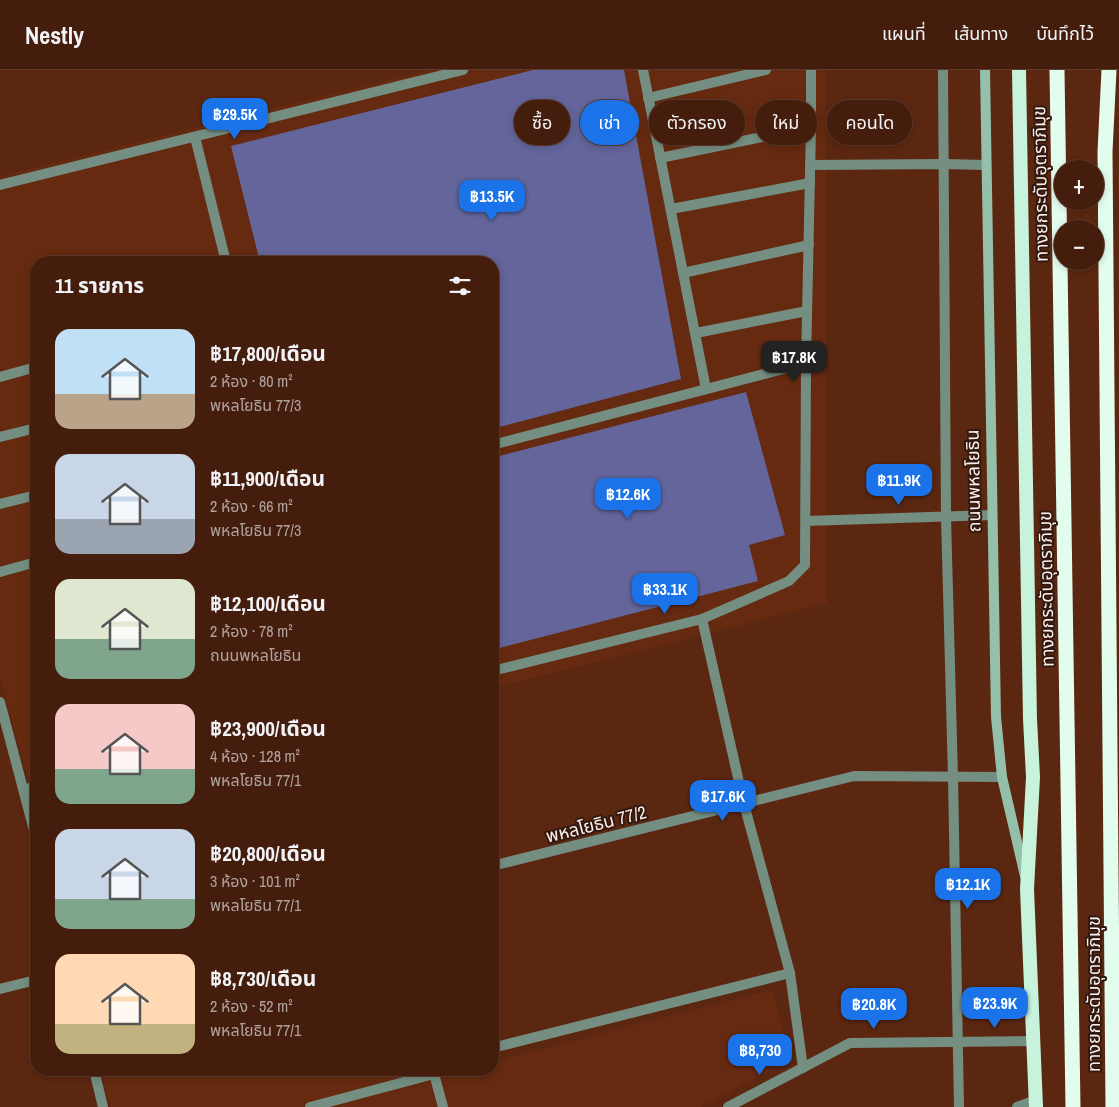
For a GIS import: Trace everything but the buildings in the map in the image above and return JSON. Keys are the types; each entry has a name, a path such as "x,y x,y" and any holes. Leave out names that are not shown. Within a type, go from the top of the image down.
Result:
{"highway":[{"name":"ถนนพหลโยธิน","path":"1019,70 1030,719 1033,777 1028,889 1036,1104"},
{"name":"ทางยกระดับอุตราภิมุข","path":"1057,70 1073,1107"},
{"name":"ทางยกระดับอุตราภิมุข","path":"1108,70 1105,152 1113,1107"}],"main road":[{"name":"ถนนพหลโยธิน","path":"985,70 996,717 1002,777 1028,889"}],"street":[{"path":"0,185 463,70"},
{"path":"643,70 706,389"},
{"path":"648,98 766,70"},
{"path":"811,70 811,100"},
{"path":"943,70 946,517 953,777 958,1107"},
{"path":"195,137 225,256"},
{"path":"660,158 755,138"},
{"path":"499,669 702,619 789,581 805,565 806,363 811,145"},
{"path":"810,165 986,165"},
{"path":"670,208 810,183"},
{"path":"683,273 809,245"},
{"path":"696,333 808,312"},
{"path":"499,443 806,363"},
{"path":"0,376 30,368"},
{"path":"0,437 30,430"},
{"path":"0,504 30,496"},
{"path":"806,521 992,515"},
{"path":"0,572 30,564"},
{"path":"702,619 744,804 790,973 803,1068"},
{"path":"0,702 30,814"},
{"name":"พหลโยธิน 77/2","path":"499,864 854,776 1002,777"},
{"path":"24,790 30,788"},
{"path":"499,1046 790,973"},
{"path":"0,989 30,982"},
{"path":"728,1107 850,1043 1034,1041"},
{"path":"95,1076 103,1107"},
{"path":"310,1107 419,1076"},
{"path":"434,1076 443,1107"},
{"path":"1016,1107 1036,1104"}],"shaded area":[{"path":"430,70 826,70 827,603 499,686 499,256 30,256 30,785 0,677 0,176"},
{"path":"773,990 790,1060 701,1107 110,1107 102,1076 421,1076 422,1079 434,1076 499,1076 499,1059"}]}
